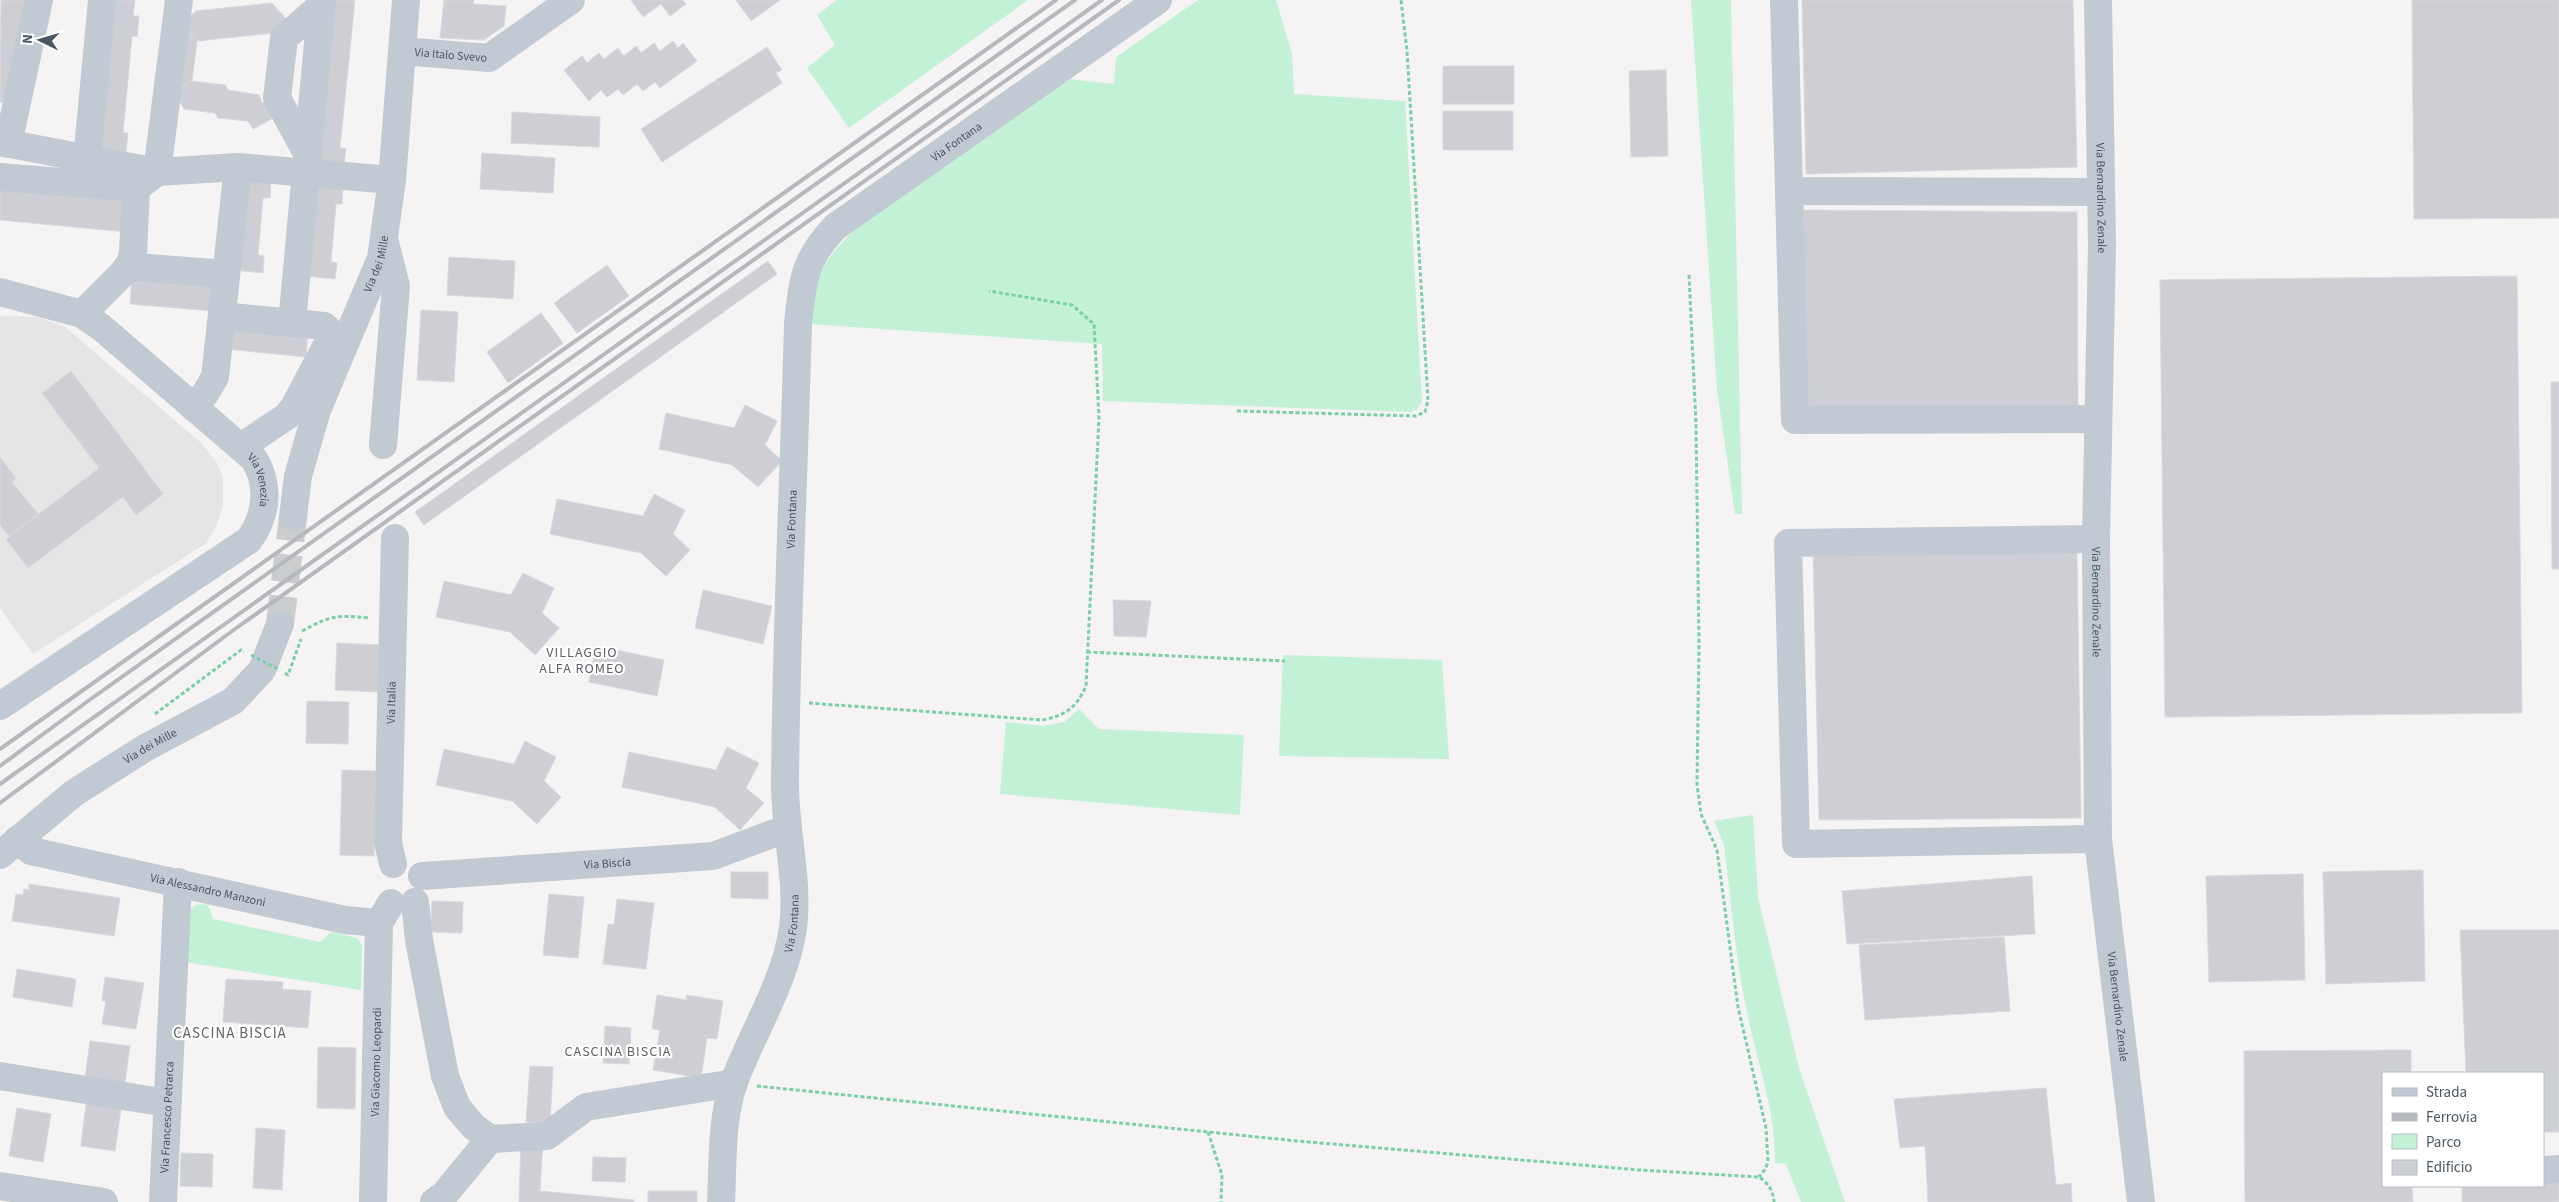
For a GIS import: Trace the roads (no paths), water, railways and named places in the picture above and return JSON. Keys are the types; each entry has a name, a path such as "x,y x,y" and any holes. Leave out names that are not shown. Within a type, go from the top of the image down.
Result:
{"street":[{"path":"39,0 4,143 87,160 147,180"},
{"path":"87,160 102,0"},
{"path":"82,314 123,273 130,263 147,180 179,0"},
{"name":"Via dei Mille","path":"293,517 298,476 314,418 332,371 377,272 384,240 392,180 406,0"},
{"name":"Via Italo Svevo","path":"402,51 489,58 571,0"},
{"name":"Via Fontana","path":"721,1202 728,1106 734,1084 777,985 788,954 793,927 794,893 785,787 798,323 807,267 818,245 835,227 1158,0"},
{"path":"1784,0 1795,420 2098,419"},
{"name":"Via Bernardino Zenale","path":"2098,0 2101,192 2096,539 2098,839 2141,1202"},
{"path":"308,165 277,98 284,38 322,3"},
{"path":"292,323 322,3"},
{"path":"0,178 147,180 238,167 308,165 392,180"},
{"path":"193,406 211,386 215,377 238,167"},
{"path":"1789,191 2101,192"},
{"path":"383,445 396,286 384,240"},
{"path":"130,263 136,267 226,274"},
{"name":"Via Venezia","path":"0,292 82,314 254,459 262,473 264,491 260,524 249,540 0,706"},
{"path":"222,316 324,326 331,333 329,341 294,407 287,416 241,448"},
{"name":"Via Italia","path":"393,864 388,842 395,538"},
{"path":"2096,539 1788,543 1796,844 2098,839"},
{"name":"Via dei Mille","path":"9,848 74,793 145,748 233,701 262,670 280,624"},
{"name":"Via Biscia","path":"422,876 713,856 788,828"},
{"name":"Via Alessandro Manzoni","path":"9,848 178,882 345,920 391,919"},
{"path":"391,919 423,890 422,876 419,870 407,863 393,864 383,873 380,887 391,919 388,937 402,933 419,940"},
{"name":"Via Francesco Petrarca","path":"163,1202 178,882"},
{"path":"391,919 419,940 445,1076 456,1107 473,1126 490,1139 547,1136 586,1107 734,1084"},
{"name":"Via Giacomo Leopardi","path":"373,1202 391,919"},
{"path":"0,1076 168,1103"},
{"path":"434,1202 444,1195 490,1139"},
{"path":"2544,1170 2559,1169"},
{"path":"0,1186 104,1202"}],"tunnel":[{"path":"280,624 293,517"}],"railway":[{"path":"0,749 1056,0"},
{"path":"0,766 88,701 1075,0"},
{"path":"0,784 1102,0"},
{"path":"0,803 235,629 1119,0"}],"district":[{"name":"VILLAGGIO ALFA ROMEO","path":"582,660"},
{"name":"CASCINA BISCIA","path":"230,1033"},
{"name":"CASCINA BISCIA","path":"618,1051"}]}
